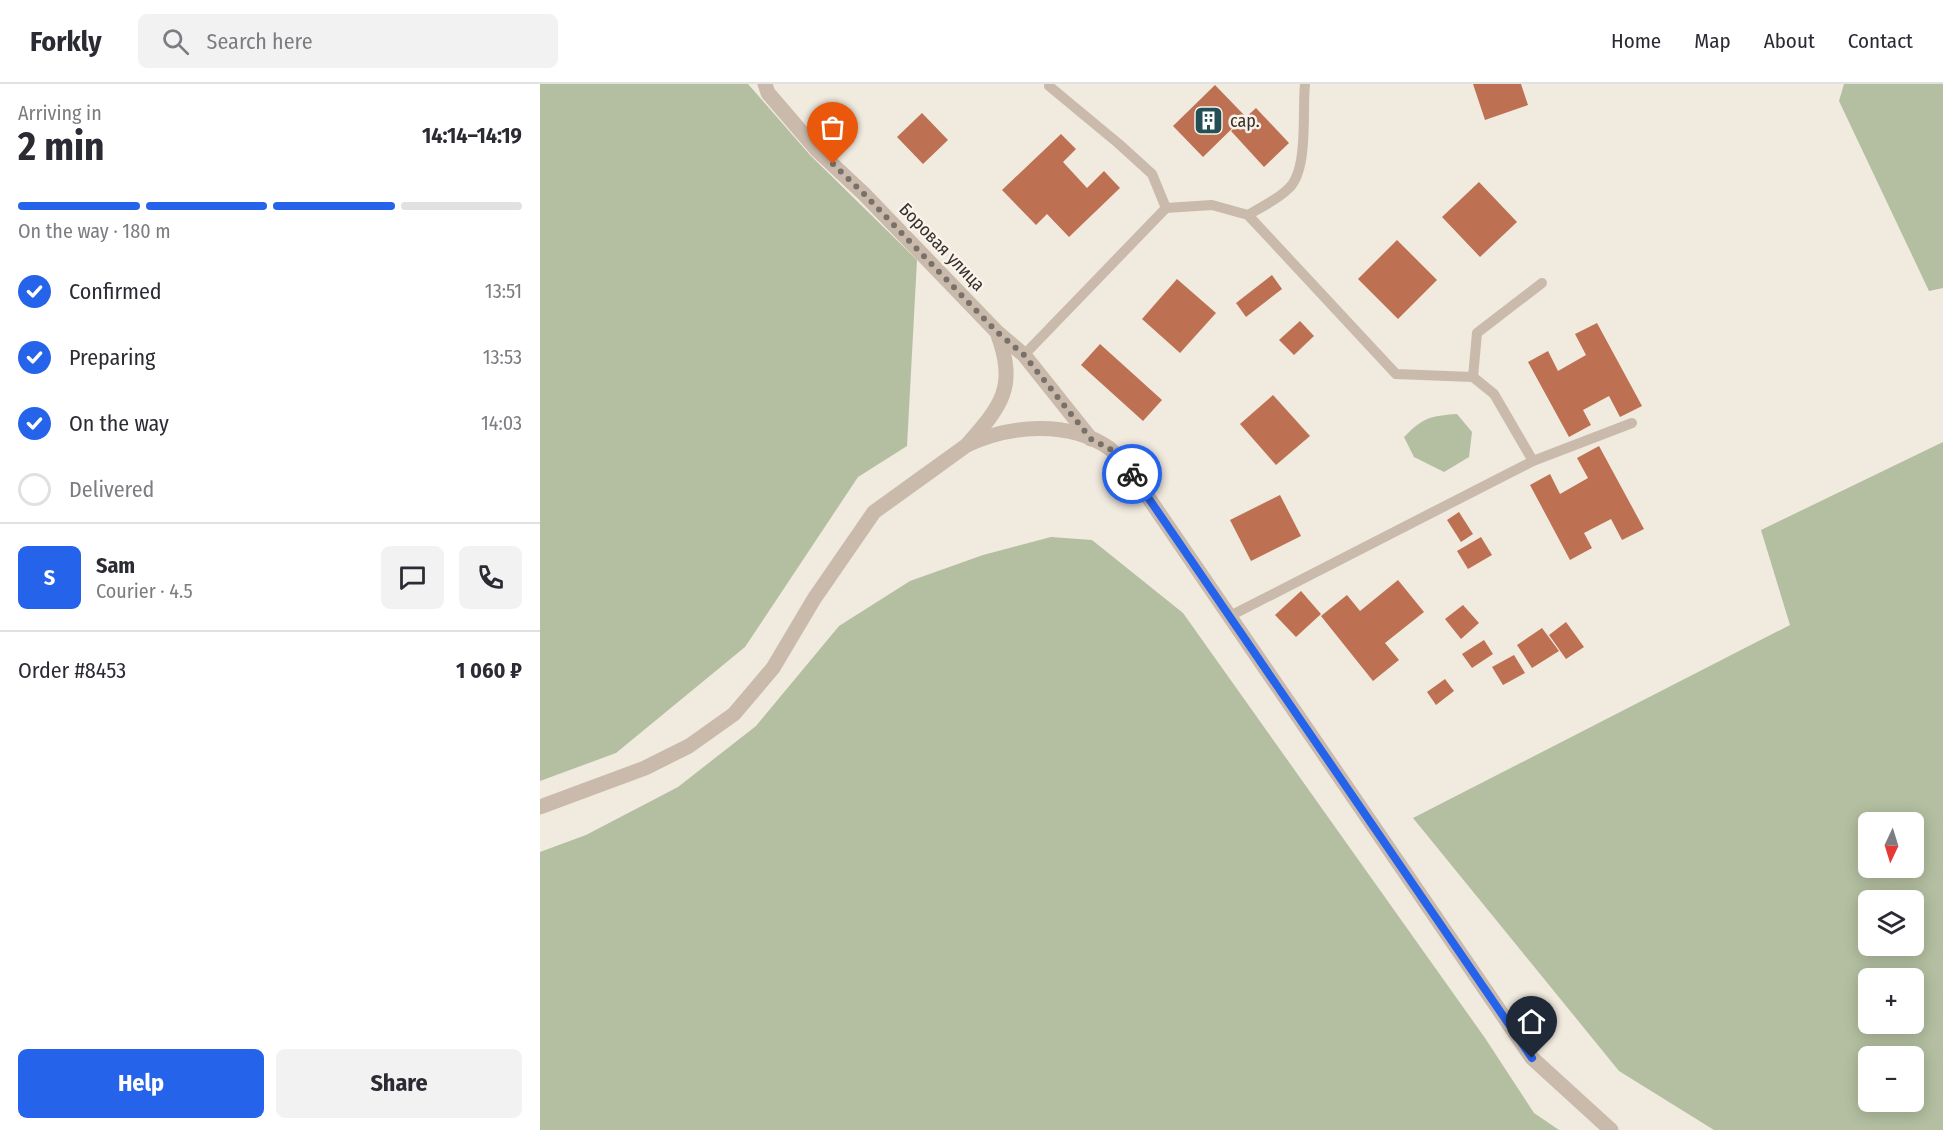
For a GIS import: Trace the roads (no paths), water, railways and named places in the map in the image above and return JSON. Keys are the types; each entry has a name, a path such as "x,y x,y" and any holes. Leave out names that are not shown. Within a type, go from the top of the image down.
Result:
{"street":[{"name":"Боровая улица","path":"765,84 768,93 817,150 864,194 997,332 1024,355 1091,439"},
{"path":"967,445 992,416 1002,399 1005,356 997,332"},
{"path":"540,807 645,768 689,746 734,714 772,668 814,599 874,512 967,445 982,437 1017,428 1043,428 1068,432 1091,439 1110,449 1126,465 1532,1058 1611,1130"}],"lane":[{"path":"1248,215 1290,188 1303,163 1305,84"},
{"path":"1049,86 1152,174 1166,208"},
{"path":"1024,355 1166,208 1212,205 1248,215 1396,374 1473,376 1494,394 1533,461"},
{"path":"1473,376 1477,333 1542,283"},
{"path":"1228,616 1533,461 1632,423"}],"place":[{"name":"сар.","path":"1209,121"}]}
